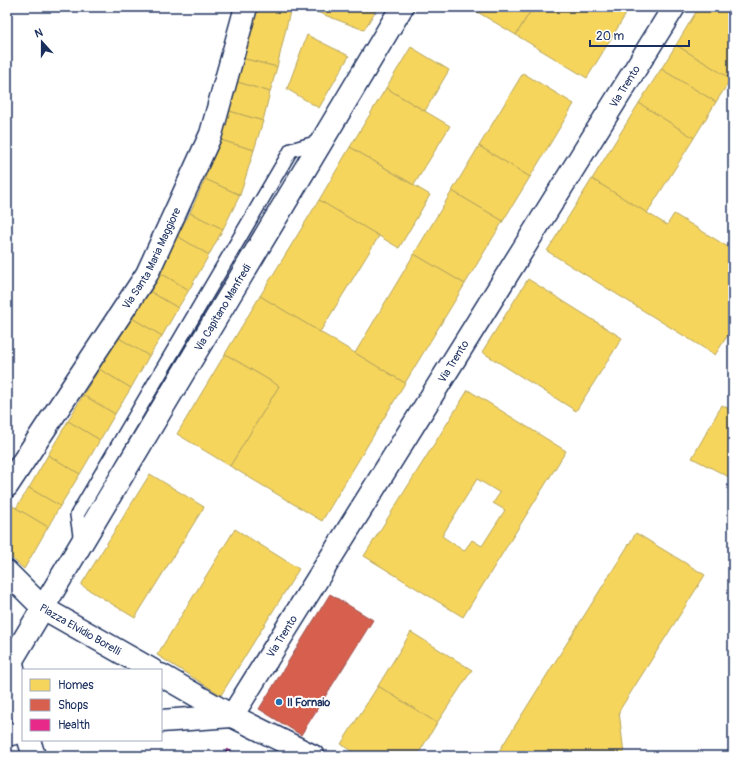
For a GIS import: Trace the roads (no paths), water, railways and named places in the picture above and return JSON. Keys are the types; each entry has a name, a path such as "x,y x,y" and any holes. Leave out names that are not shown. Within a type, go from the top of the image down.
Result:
{"street":[{"name":"Via Santa Maria Maggiore","path":"7,486 147,274 211,134 246,7"},
{"name":"Via Capitano Manfredi","path":"43,608 402,7"},
{"name":"Via Trento","path":"232,716 665,10"},
{"path":"7,572 43,608"},
{"name":"Piazza Elvidio Borelli","path":"22,713 10,665 43,608 150,669"},
{"path":"162,676 232,716 313,756"},
{"path":"162,721 232,716"},
{"path":"7,735 22,731"},
{"path":"29,741 34,756"}],"place":[{"name":"Il Fornaio","path":"279,702"}]}
